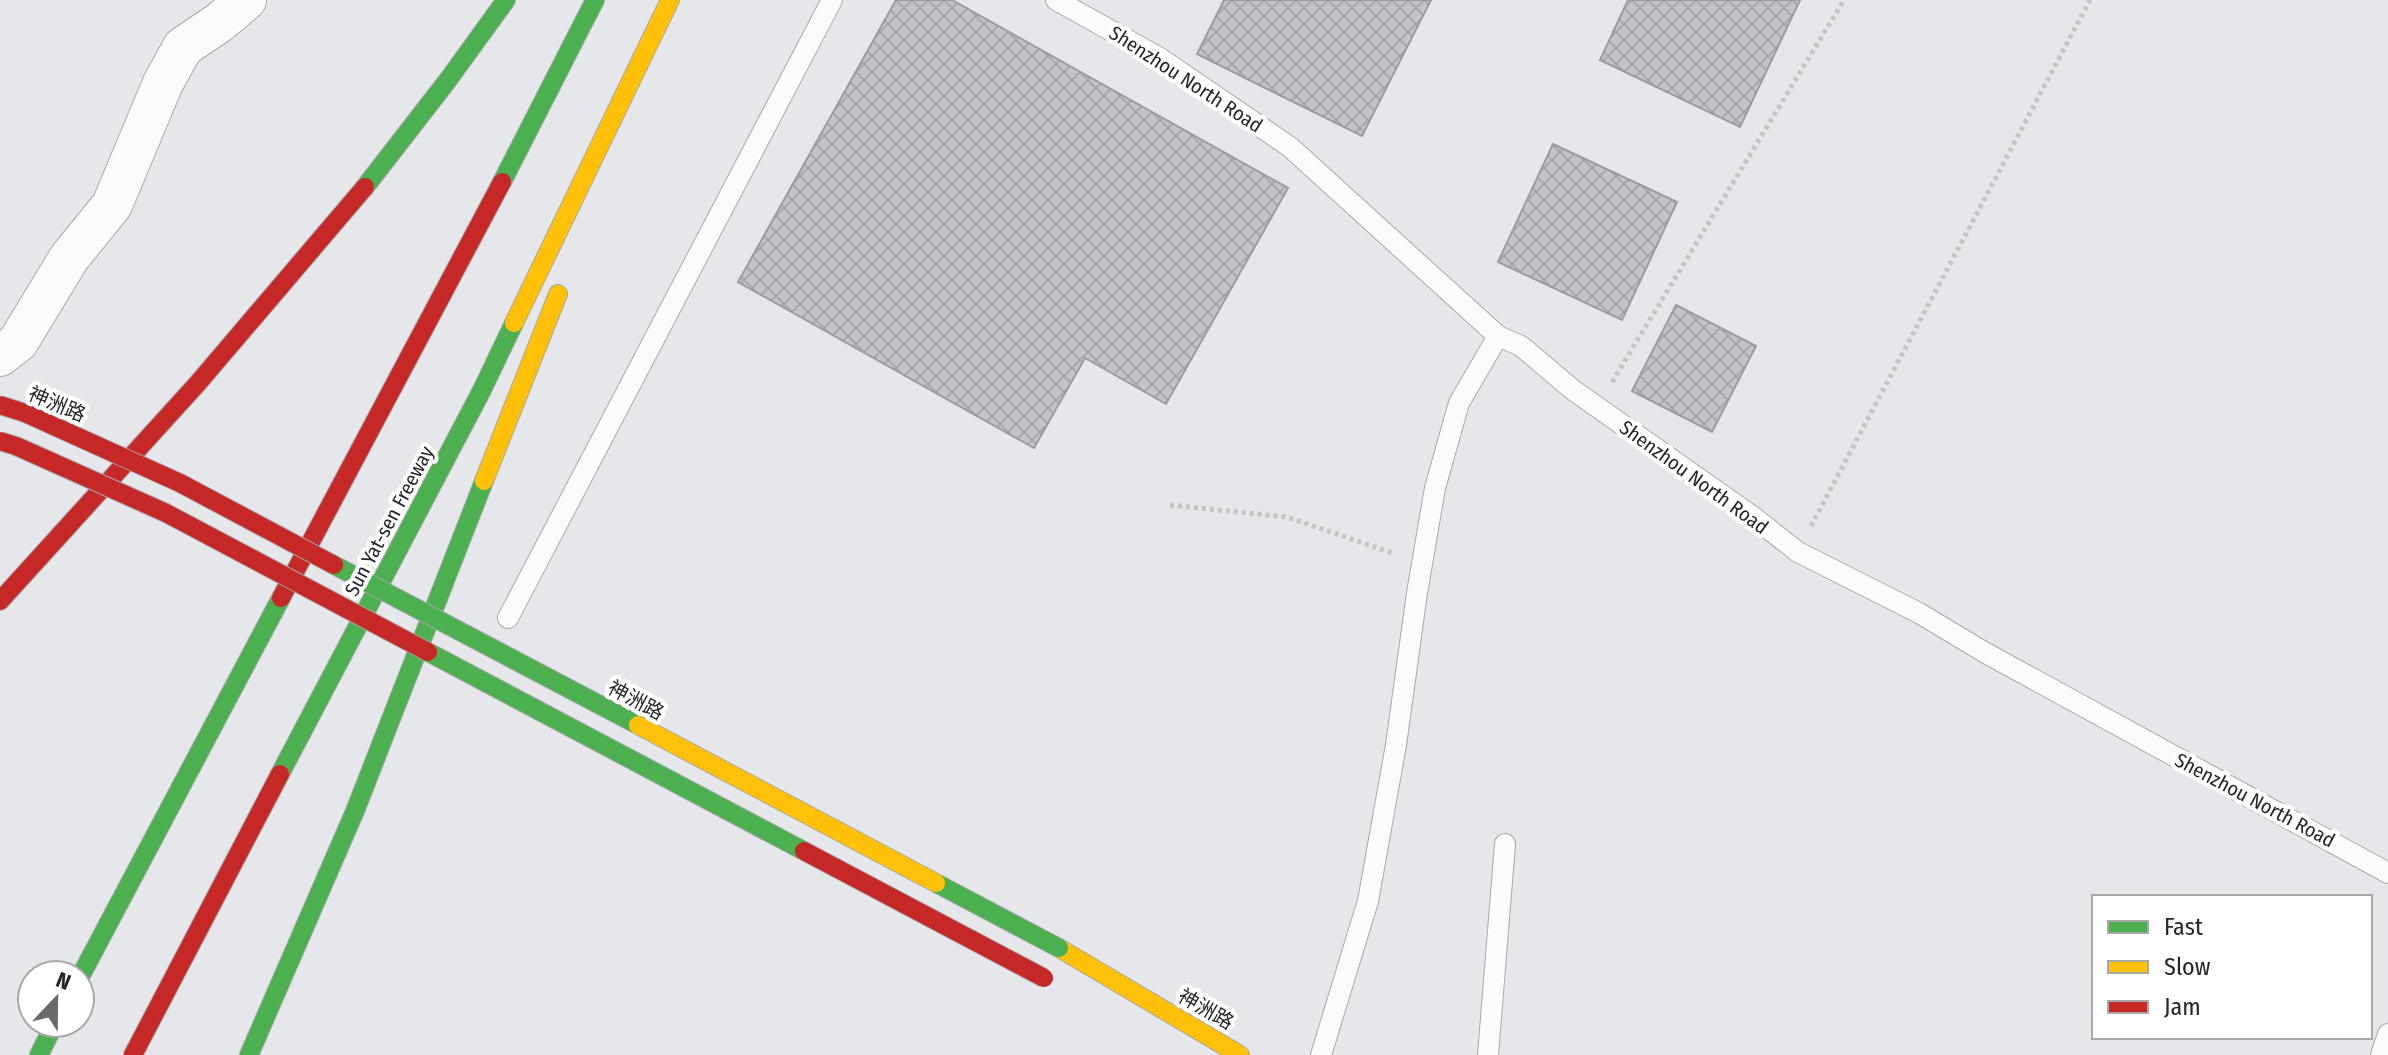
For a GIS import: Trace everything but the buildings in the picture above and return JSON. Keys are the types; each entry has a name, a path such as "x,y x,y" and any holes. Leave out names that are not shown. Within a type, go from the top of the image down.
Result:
{"main road":[{"path":"0,601 211,370 352,206 506,0"},
{"path":"90,959 519,150 595,0"},
{"path":"598,192 672,0"},
{"name":"Sun Yat-sen Freeway","path":"133,1055 482,390 672,0"},
{"path":"249,1055 355,811 563,280"},
{"path":"70,497 211,370"},
{"name":"神洲路","path":"0,405 25,413 180,483 1059,948 1240,1055"},
{"path":"0,441 166,513 1051,981"},
{"name":"神洲路","path":"1160,1029 1217,1055"}],"street":[{"path":"0,356 18,342 69,258 112,205 163,83 183,47 246,0"}],"lane":[{"path":"508,618 832,0"},
{"name":"Shenzhou North Road","path":"1056,0 1160,58 1290,147 1498,336 1521,346 1597,406 1798,552 1919,613 1984,652 2388,873"},
{"path":"1321,1055 1368,901 1396,745 1435,488 1459,403 1498,336"},
{"path":"1488,1055 1505,844"},
{"path":"2381,1055 2388,1034"}],"path":[{"path":"1597,406 1844,0"},
{"path":"1798,552 2090,0"},
{"path":"1170,505 1287,517 1422,565"}],"traffic: fast":[{"path":"365,187 506,0"},
{"path":"502,182 595,0"},
{"path":"280,774 482,390 514,323"},
{"path":"249,1055 355,811 484,481"},
{"path":"334,565 638,725"},
{"path":"90,959 281,598"},
{"path":"428,652 804,851"},
{"path":"936,883 1059,948"},
{"path":"39,1055 47,1039"}],"traffic: slow":[{"path":"514,323 670,0"},
{"path":"484,481 558,294"},
{"path":"638,725 936,883"},
{"path":"1059,948 1240,1055"}],"traffic: jam":[{"path":"281,598 502,182"},
{"path":"0,601 198,383 365,187"},
{"path":"0,405 25,413 180,483 334,565"},
{"path":"0,441 166,513 428,652"},
{"path":"133,1055 280,774"},
{"path":"804,851 1044,978"}]}
